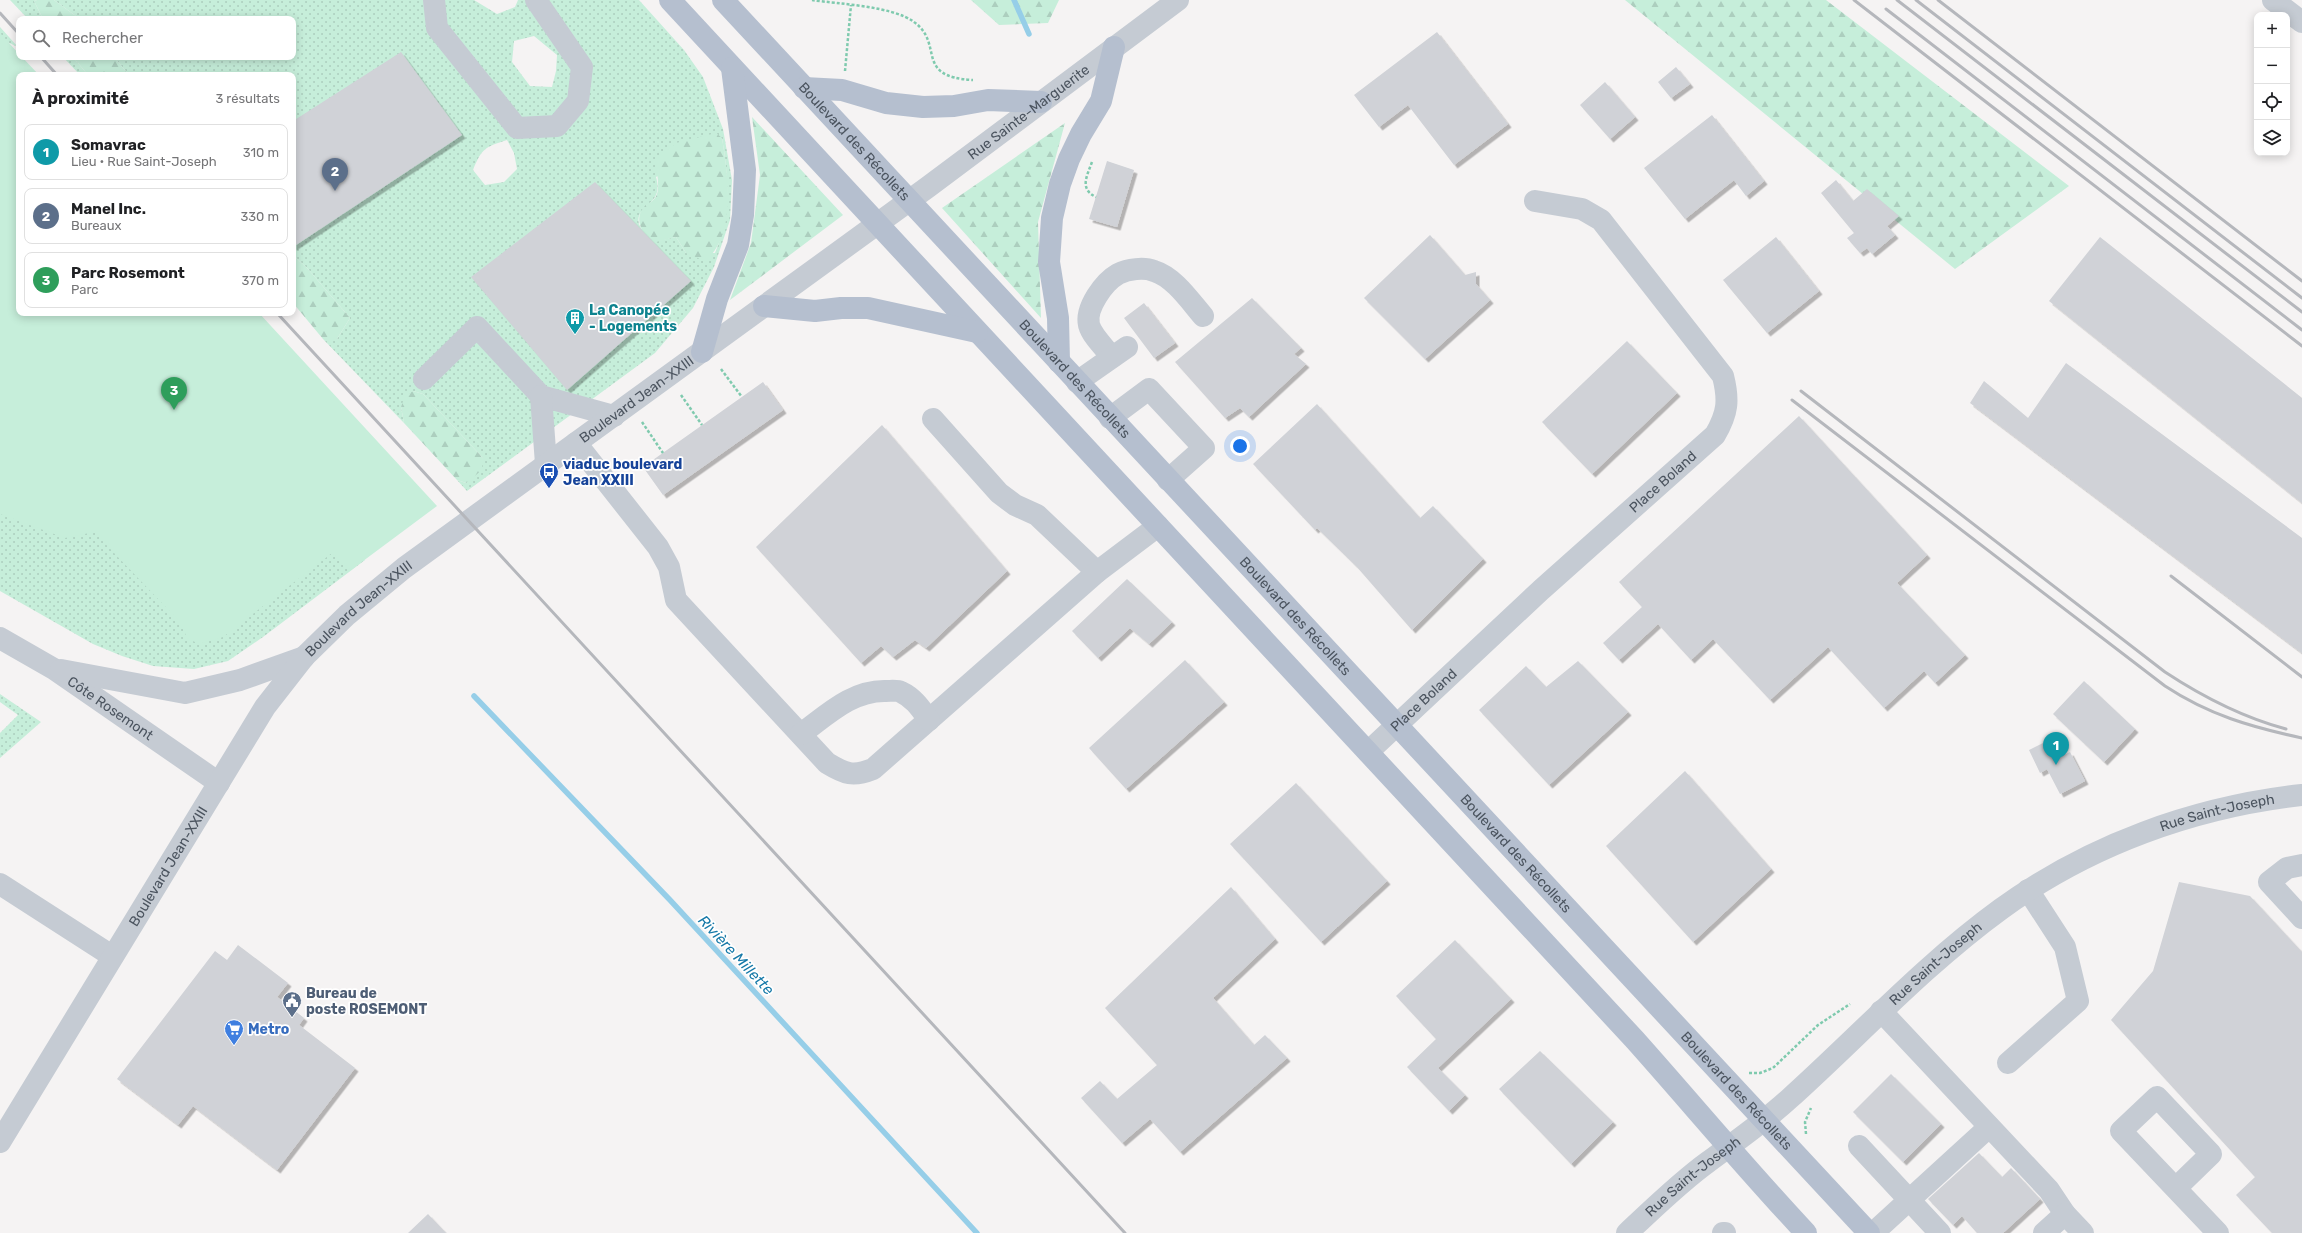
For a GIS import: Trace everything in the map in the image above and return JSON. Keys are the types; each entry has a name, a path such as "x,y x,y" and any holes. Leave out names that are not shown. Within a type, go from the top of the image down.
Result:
{"main road":[{"path":"670,0 1635,1040 1728,1147 1806,1233"},
{"name":"Boulevard des Récollets","path":"722,0 1869,1233"},
{"path":"1059,362 1058,318 1049,262 1052,218 1060,184 1069,159 1081,134 1101,101 1114,47"},
{"path":"702,352 717,299 738,245 744,209 745,160 732,68"},
{"path":"804,88 842,90 886,103 923,107 954,106 988,100 1041,102"},
{"path":"764,306 815,311 841,308 868,308 977,332"}],"street":[{"path":"434,0 437,28 517,128 557,126 578,101 582,67 536,0"},
{"name":"Rue Sainte-Marguerite","path":"878,223 909,202 1178,0"},
{"path":"2273,0 2302,22"},
{"name":"Place Boland","path":"1368,752 1541,590 1715,435 1725,418 1727,392 1723,376 1601,220 1582,209 1535,201"},
{"name":"Boulevard Jean-XXIII","path":"0,1142 112,956 265,708 304,657 347,615 380,587 546,464 878,223"},
{"path":"1077,382 1119,352 1093,331 1089,321 1096,299 1110,281 1118,274 1143,269 1156,271 1169,281 1203,316"},
{"path":"424,379 477,327 542,396 614,416"},
{"path":"1110,418 1148,389 1204,448 1168,480"},
{"path":"542,396 546,464"},
{"path":"933,419 998,493 1015,505 1037,515 1097,572"},
{"path":"576,443 658,547 669,567 676,600 827,763 842,772 859,775 873,770 1097,572 1158,526"},
{"name":"Côte Rosemont","path":"0,638 54,669 219,783"},
{"path":"54,669 185,693 240,680 304,657"},
{"path":"800,734 843,703 862,694 881,691 900,691 914,700 929,720"},
{"name":"Rue Saint-Joseph","path":"1627,1233 1708,1162 1788,1100 1881,1011 1979,926 2028,890 2091,855 2144,832 2218,810 2302,795"},
{"path":"2302,865 2288,868 2269,882 2302,918"},
{"path":"0,884 112,956"},
{"path":"2008,1063 2078,1001 2065,947 2028,890"},
{"path":"1881,1011 2049,1190 2065,1214 2083,1233"},
{"path":"1873,1233 1989,1127"},
{"path":"1859,1146 1940,1233"},
{"path":"2176,1188 2218,1233"},
{"path":"2044,1233 2065,1214"}],"path":[{"path":"812,0 882,11 911,20 924,34 933,62 941,72 957,79 978,81"},
{"path":"844,74 850,5"},
{"path":"1090,168 1086,189 1088,193 1096,197"},
{"path":"721,369 742,397"},
{"path":"681,395 702,425"},
{"path":"642,422 663,453"},
{"path":"1754,1073 1773,1068 1818,1026 1850,1004"},
{"path":"1805,1128 1807,1115"}],"green space":[{"path":"10,0 37,0 34,1 42,16 25,16"},
{"path":"54,0 474,0 497,14 515,7 518,0 639,0 684,50 703,77 723,129 732,180 730,220 714,267 693,308 655,353 467,491 457,480 466,483 483,458 423,394 413,391 401,407 404,423 323,339 337,339 350,318 308,269 296,258 296,72 126,72 116,60 296,60 296,16 76,16","holes":["534,36 557,55 556,71 552,87 530,86 512,62 514,41","722,138 726,168 727,197 724,225 715,253 686,253 676,237 652,242 640,226 639,217 641,212 656,194 658,187 656,177","507,140 514,153 517,169 504,182 485,185 473,170 479,157 485,149"]},
{"path":"54,0 76,16 42,16 34,1"},
{"path":"971,0 1059,0 1048,23 999,25"},
{"path":"1625,0 1826,0 2069,186 1955,269"},
{"path":"0,27 16,46 0,39"},
{"path":"0,33 16,51 16,60 25,60 36,72 16,72 16,316 262,316 437,506 351,570 332,553 223,637 199,644 187,638 181,623 94,532 65,538 0,514"},
{"path":"66,60 76,60 86,72 77,72"},
{"path":"76,60 116,60 126,72 86,72"},
{"path":"0,83 16,277 16,316 23,316 365,560 263,637 228,661 194,669 153,666 122,656 93,644 0,591"},
{"path":"752,117 843,215 730,300 751,243 760,175"},
{"path":"1065,123 1038,222 1041,318 942,208"},
{"path":"716,133 722,138 728,186 728,203 722,236 715,250 705,261 686,253 676,237 652,243 640,226 639,217 644,207 656,197 657,194 658,182 656,160 676,143"},
{"path":"296,258 308,269 350,318 337,339 323,339 296,307"},
{"path":"413,391 423,394 483,458 482,470 466,483 457,480 404,423 401,407 405,396"},
{"path":"0,694 41,722 0,758 0,733 18,715 0,702"}],"building":[{"path":"1437,32 1508,124 1454,165 1408,105 1379,127 1354,95"},
{"path":"401,52 462,135 296,245 296,119"},
{"path":"1676,67 1690,84 1671,98 1658,82"},
{"path":"1605,82 1635,117 1610,139 1580,105"},
{"path":"1712,115 1764,181 1746,196 1734,180 1685,219 1644,168"},
{"path":"1107,161 1134,170 1117,227 1089,219"},
{"path":"1836,180 1853,201 1867,189 1899,216 1887,226 1895,235 1872,254 1867,248 1860,253 1847,238 1854,233 1821,193"},
{"name":"La Canopée - Logements","path":"595,182 691,281 567,390 471,277"},
{"path":"1430,235 1465,275 1476,272 1476,284 1490,300 1425,359 1364,298"},
{"path":"1776,237 1819,291 1767,333 1723,280"},
{"path":"2100,237 2302,398 2302,503 2049,301"},
{"path":"1252,298 1301,348 1294,354 1306,364 1249,417 1240,408 1225,418 1175,362"},
{"path":"1144,303 1175,343 1154,358 1124,318"},
{"path":"1627,341 1677,393 1592,474 1542,422"},
{"path":"2066,363 2302,538 2302,653 1970,403 1984,381 2028,418"},
{"path":"763,382 783,410 663,495 643,467"},
{"path":"1317,404 1420,518 1433,506 1483,559 1412,630 1357,567 1317,528 1315,530 1253,464"},
{"path":"1799,416 1927,555 1897,583 1965,655 1935,683 1924,671 1884,708 1828,647 1770,700 1713,639 1691,660 1658,624 1619,660 1603,643 1642,607 1619,582"},
{"path":"882,425 1007,571 926,648 915,640 893,657 881,646 861,663 756,547"},
{"path":"1127,579 1172,622 1149,644 1130,628 1098,658 1072,631"},
{"path":"1185,660 1224,702 1126,789 1089,748"},
{"path":"1578,661 1628,712 1549,785 1479,710 1526,666 1546,687"},
{"path":"2084,681 2135,729 2104,762 2053,714"},
{"path":"2045,742 2054,760 2070,752 2085,781 2060,794 2047,769 2040,773 2029,750"},
{"path":"1685,771 1771,869 1693,942 1606,846"},
{"path":"1296,783 1387,881 1321,942 1230,844"},
{"path":"2179,882 2250,896 2302,952 2302,1233 2272,1233 2236,1195 2255,1177 2111,1020 2153,971"},
{"path":"1231,887 1275,939 1213,998 1254,1045 1265,1035 1287,1058 1180,1152 1150,1119 1122,1143 1081,1098 1100,1081 1117,1099 1157,1065 1105,1008"},
{"path":"1455,940 1511,999 1438,1068 1465,1095 1449,1111 1407,1067 1436,1039 1396,996"},
{"name":"Metro","path":"238,945 288,983 277,997 304,1018 299,1025 355,1068 277,1170 193,1106 178,1125 117,1079 215,951 227,960"},
{"path":"1540,1051 1613,1122 1571,1164 1499,1089"},
{"path":"1891,1074 1941,1124 1903,1162 1853,1112"},
{"path":"1979,1153 2002,1177 2011,1168 2040,1199 2003,1233 1977,1233 1962,1216 1953,1225 1928,1199"},
{"path":"428,1214 446,1233 408,1233"}],"waterway":[{"name":"Rivière Millette","path":"1014,0 1029,34"},
{"name":"Rivière Millette","path":"474,696 670,900 977,1233"}],"railway":[{"path":"1854,0 2302,346"},
{"path":"1897,0 2302,312"},
{"path":"1916,0 2302,298"},
{"path":"1938,0 2302,281"},
{"path":"1886,9 2302,330"},
{"path":"0,13 16,31"},
{"path":"44,60 54,72"},
{"path":"280,316 1125,1233"},
{"path":"1801,391 2165,672 2208,698 2253,719 2286,729"},
{"path":"1792,400 2165,686 2198,705 2231,719 2302,738"},
{"path":"2171,576 2302,677"}],"place":[{"name":"Manel Inc.","path":"335,191"},
{"name":"La Canopée - Logements","path":"575,335"},
{"name":"Parc Rosemont","path":"174,410"},
{"name":"viaduc boulevard Jean XXIII","path":"549,489"},
{"name":"Somavrac","path":"2056,765"},
{"name":"Bureau de poste ROSEMONT","path":"292,1018"},
{"name":"Metro","path":"234,1046"}]}
